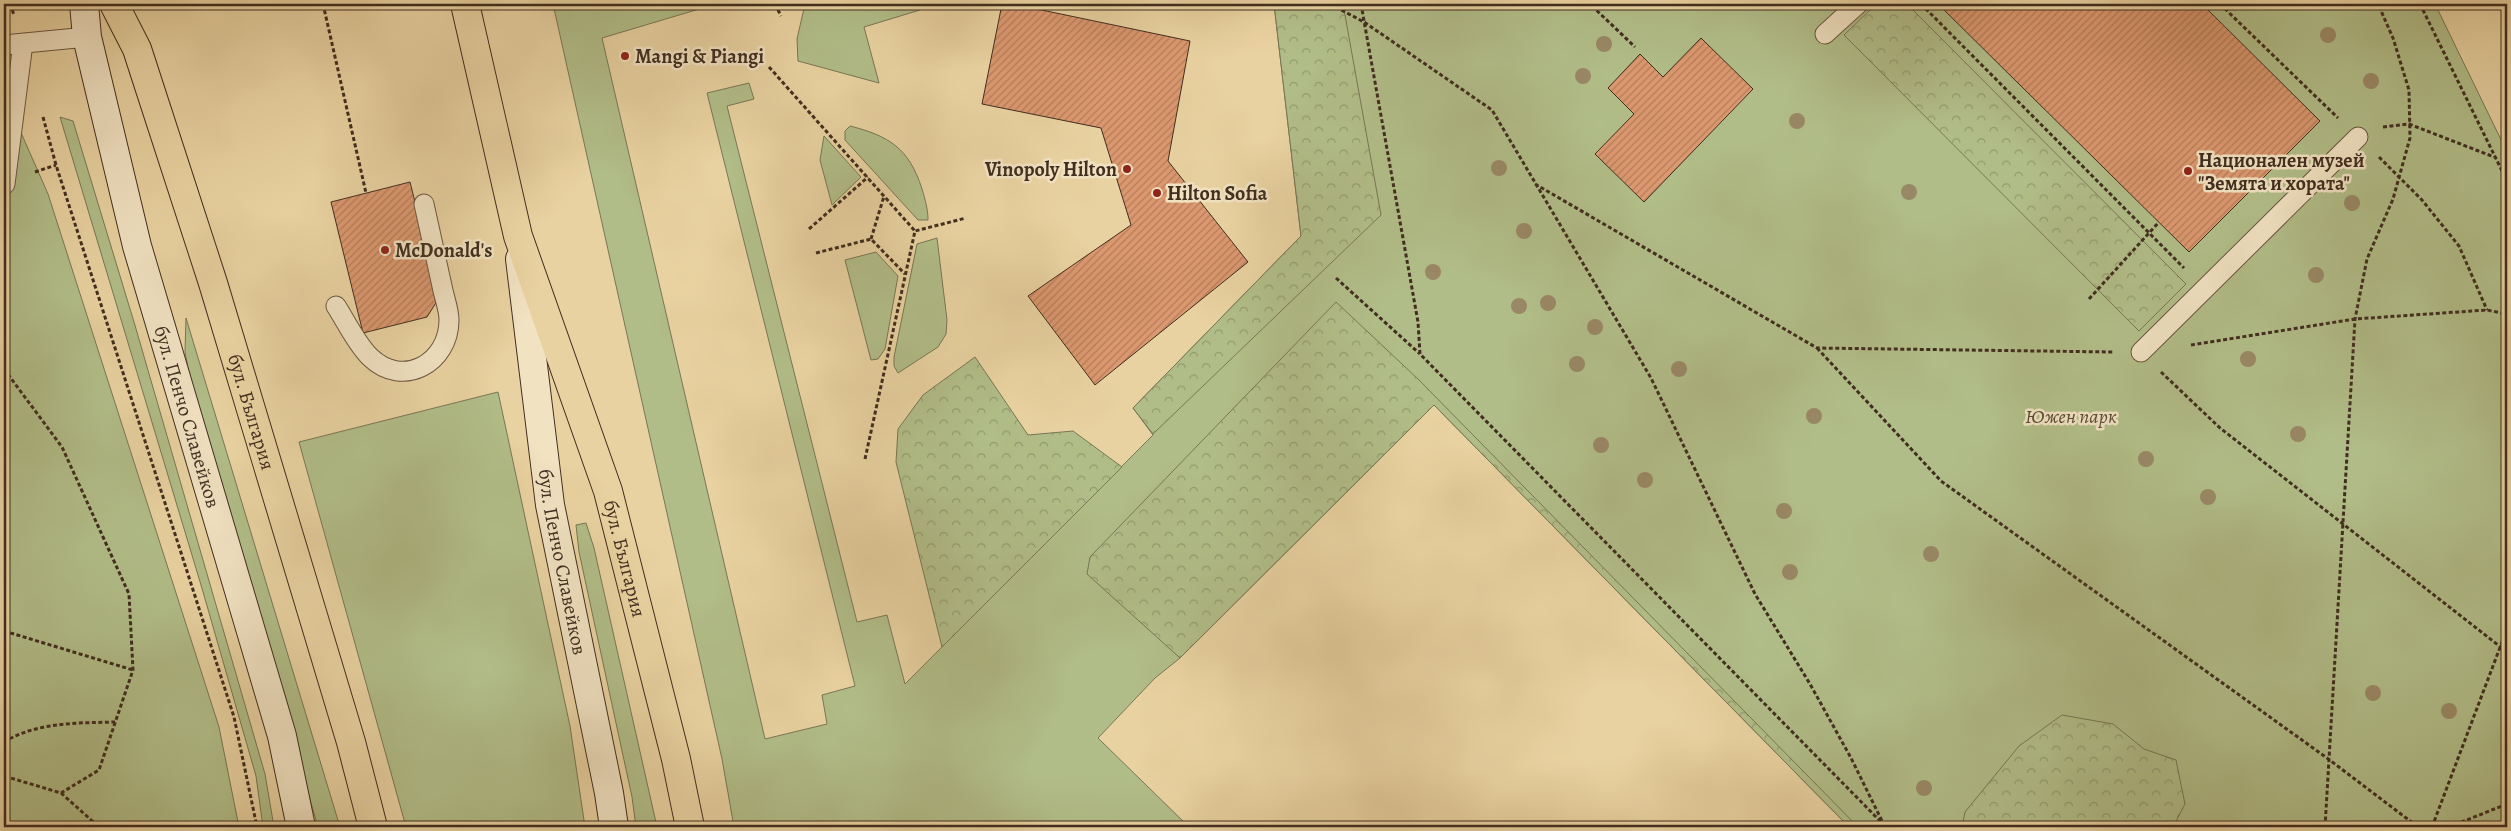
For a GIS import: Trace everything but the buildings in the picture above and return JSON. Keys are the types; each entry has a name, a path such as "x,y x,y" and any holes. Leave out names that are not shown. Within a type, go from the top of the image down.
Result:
{"main road":[{"name":"бул. Пенчо Славейков","path":"84,4 86,37 137,246 282,736 301,827"},
{"name":"бул. България","path":"114,4 137,49 213,283 351,742 372,827"},
{"name":"бул. България","path":"465,4 518,236 608,491 676,759 690,827"},
{"name":"бул. Пенчо Славейков","path":"518,236 550,505 609,792 614,827"}],"lane":[{"path":"1825,34 1858,4"},
{"path":"4,44 86,37"},
{"path":"5,184 23,43"},
{"path":"2141,352 2358,137"},
{"path":"336,306 371,358 391,370 408,371 424,365 438,356 447,340 449,318 424,204"}],"path":[{"path":"323,4 366,193"},
{"path":"775,4 781,16"},
{"path":"1330,4 1364,22 1492,110 1651,378 1755,594 1810,684 1851,758 1885,826"},
{"path":"1361,4 1418,322 1420,354"},
{"path":"1920,4 2204,288"},
{"path":"2220,4 2422,200 2459,246 2487,310"},
{"path":"2325,827 2327,758 2344,525 2356,319 2367,259 2393,199 2410,138 2409,90 2393,38 2378,4"},
{"path":"2420,4 2507,181"},
{"path":"1592,6 1635,47"},
{"path":"769,67 915,231"},
{"path":"2358,137 2381,127 2409,124 2495,157"},
{"path":"56,165 234,716 257,827"},
{"path":"809,229 868,177"},
{"path":"1536,184 1817,348 1941,481 2327,758 2418,827"},
{"path":"871,239 884,196"},
{"path":"915,231 966,218"},
{"path":"2088,299 2159,222"},
{"path":"865,459 915,231"},
{"path":"816,253 871,239"},
{"path":"871,239 905,274"},
{"path":"1336,278 1420,354 1885,826"},
{"path":"2190,345 2356,319 2487,310 2507,314"},
{"path":"1817,348 2141,352 2220,428 2507,652"},
{"path":"4,369 62,447 129,594 133,670 99,770 62,793"},
{"path":"2432,827 2507,630"},
{"path":"4,631 133,670"},
{"path":"4,742 16,735 57,724 115,722"},
{"path":"4,776 62,793 100,827"},
{"path":"2448,827 2507,804"}],"green space":[{"name":"Южен парк","path":"553,4 716,4 602,38 765,739 827,724 822,695 855,686 707,93 749,83 754,99 727,106 857,622 887,615 905,684 1153,435 1133,408 1301,236 1274,4 2435,4 2507,152 2507,827 1849,827 1434,405 1180,658 1155,678 1098,738 1189,827 734,827 722,759"},
{"path":"805,4 919,4 920,10 864,27 879,83 798,61 797,39"},
{"path":"1274,4 1343,4 1381,215 1153,434 1133,408 1301,236"},
{"path":"1876,4 1907,4 2186,284 2139,331 1844,35"},
{"path":"4,94 48,194 219,727 239,827 4,827"},
{"path":"60,117 73,121 134,322 265,774 274,827 263,827 256,776 201,585"},
{"path":"850,126 876,134 896,146 904,154 917,175 927,208 928,220 918,220 845,140 845,131"},
{"path":"824,136 861,177 832,205 820,160"},
{"path":"937,238 947,320 946,334 938,347 898,373 894,366 894,357 917,244"},
{"path":"876,252 898,276 885,349 878,359 871,360 845,260"},
{"path":"1336,302 1419,380 1858,827 1849,827 1434,405 1180,658 1087,574 1090,557"},
{"path":"186,318 340,827 318,827 193,394 185,352"},
{"path":"975,357 1028,435 1073,431 1122,467 942,647 896,462 898,429 923,395"},
{"path":"498,392 570,726 585,827 406,827 299,442"},
{"path":"586,523 594,548 657,827 636,827 632,797 579,552 576,525"},
{"path":"2062,715 2113,724 2144,749 2176,760 2185,804 2173,827 1962,827 1965,812 2019,746"}],"place":[{"name":"Mangi & Piangi","path":"625,56"},
{"name":"Vinopoly Hilton","path":"1127,169"},
{"name":"Национален музей \"Земята и хората\"","path":"2188,171"},
{"name":"Hilton Sofia","path":"1157,193"},
{"name":"McDonald's","path":"385,250"}]}
